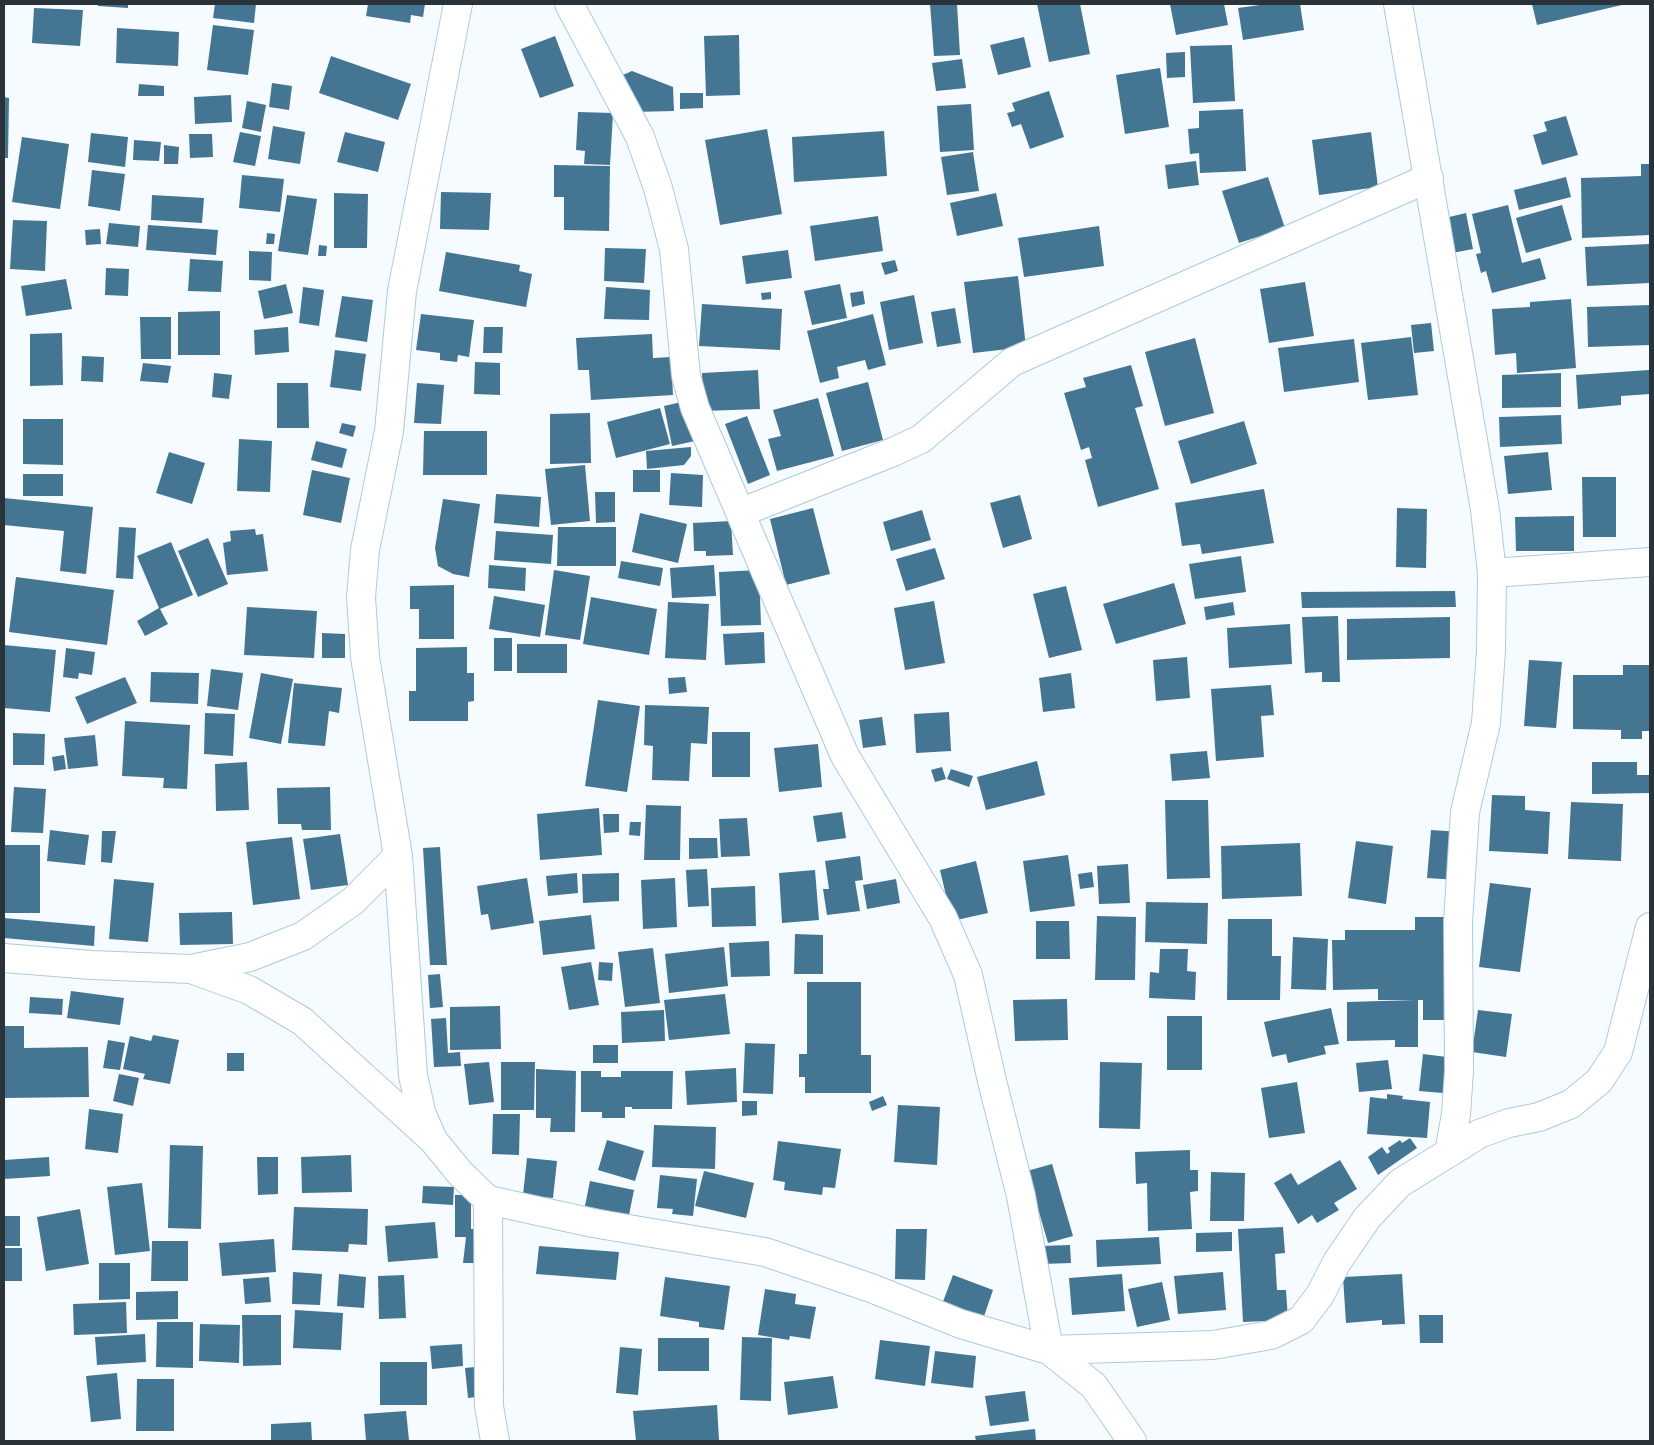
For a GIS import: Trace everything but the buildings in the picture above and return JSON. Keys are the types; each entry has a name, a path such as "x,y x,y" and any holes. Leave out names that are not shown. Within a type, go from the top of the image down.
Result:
{"street":[{"path":"434,1140 421,1112 413,1075 398,856 365,657 361,597 365,550 389,431 402,291 458,4"},
{"path":"569,4 640,137 655,180 674,250 686,376 696,408 845,756 943,918 965,967 1021,1196 1049,1350 1094,1386 1132,1441"},
{"path":"1398,4 1484,510 1492,573 1491,650 1486,723 1465,812 1458,922 1459,1071 1456,1114 1449,1153"},
{"path":"742,512 921,439 1012,362 1429,178"},
{"path":"1492,573 1650,562"},
{"path":"4,958 92,965 191,969 250,957 303,936 353,901 398,856"},
{"path":"191,969 249,990 302,1021 434,1140 460,1173 488,1200 593,1223 765,1252 870,1288 961,1324 1049,1350 1213,1345 1271,1335 1301,1320 1320,1295 1337,1262 1367,1218 1400,1183 1479,1134 1509,1123 1539,1117 1571,1104 1599,1081 1618,1052 1650,927"},
{"path":"488,1200 489,1406 495,1441"}]}
